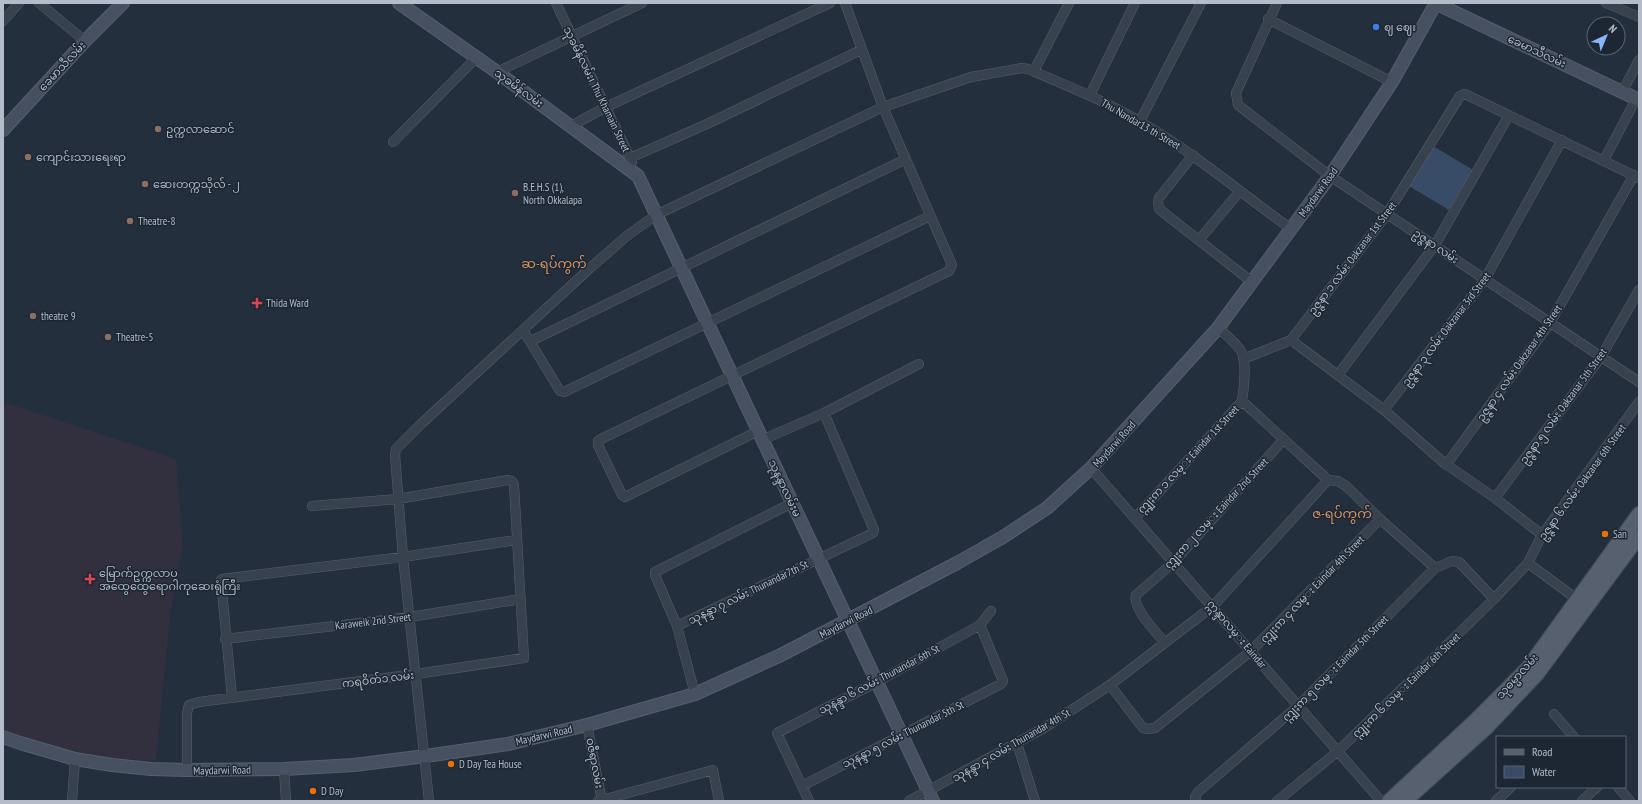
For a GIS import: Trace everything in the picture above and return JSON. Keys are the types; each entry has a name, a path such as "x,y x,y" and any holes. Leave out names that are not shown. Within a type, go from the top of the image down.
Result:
{"main road":[{"name":"သုဓမ္မာလမ်း","path":"1389,801 1476,720 1528,668 1639,514"},
{"name":"သုဓမ္မာလမ်း","path":"1405,801 1487,727 1537,674 1639,536"}],"street":[{"path":"5,16 19,3"},
{"path":"39,3 85,41"},
{"name":"ခေမာသီလမ်း","path":"3,130 85,41 123,3"},
{"name":"သုခမိန်လမ်း","path":"399,3 497,72 638,176"},
{"name":"သုခမိန်လမ်း၊ Thu Khamain Street","path":"556,3 638,176"},
{"path":"497,72 642,3"},
{"path":"571,126 606,106 830,3"},
{"path":"846,3 861,50 883,107 952,265 949,271 598,441 598,445 622,495 625,497 760,436 824,413 919,364"},
{"path":"1034,71 1069,3"},
{"path":"1090,96 1135,3"},
{"path":"1140,121 1201,3"},
{"path":"1277,3 1268,20 1392,82"},
{"name":"ခေမာသီလမ်း","path":"1436,3 1637,99"},
{"name":"Maydarwi Road","path":"3,737 75,759 112,766 187,770 284,769 354,765 426,756 508,744 587,725 694,694 781,655 848,621 957,563 1030,520 1047,508 1092,468 1218,328 1330,176 1392,82 1436,3"},
{"path":"1606,3 1629,7 1639,17"},
{"name":"ဥဇ္ဇနာ လမ်း","path":"1268,20 1236,93 1238,105 1330,176 1639,382"},
{"path":"630,158 707,124 861,50"},
{"path":"393,142 476,58"},
{"path":"1622,92 1639,60"},
{"name":"Thu Nandar13 th Street","path":"429,801 426,756 402,557 395,455 396,449 420,424 628,235 656,214 883,107 971,77 1022,68 1034,71 1090,96 1140,121 1193,155 1291,229"},
{"name":"ဥဇ္ဇနာ ၁ လမ်း Oakzanar 1st Street","path":"1291,340 1387,214 1460,96 1462,94 1466,94 1509,115"},
{"path":"1604,160 1637,99"},
{"path":"1338,375 1435,245 1509,115 1636,176"},
{"name":"ဥဇ္ဇနာ ၃ လမ်း Oakzanar 3rd Street","path":"1384,410 1485,280 1562,140"},
{"path":"1193,155 1159,198 1159,209 1252,282"},
{"path":"531,341 906,160"},
{"name":"သုနန္ဒာလမ်းမ","path":"638,176 931,796"},
{"name":"ဥဇ္ဇနာ ၄ လမ်း Oakzanar 4th Street","path":"1446,465 1550,323 1636,176"},
{"path":"1199,240 1240,191"},
{"path":"523,330 562,392 930,216"},
{"name":"ဥဇ္ဇနာ ၅ လမ်း Oakzanar 5th Street","path":"1495,498 1601,357 1639,290"},
{"path":"1218,328 1237,345 1242,354 1244,385 1242,401 1328,480 1338,480 1346,486 1380,519 1435,568"},
{"path":"1243,359 1291,340 1384,410 1446,465 1495,498 1542,535"},
{"name":"ဣျႏၵာ ၁ လမ္း Eaindar 1st Street","path":"1134,518 1242,401"},
{"name":"ဥဇ္ဇနာ ၆ လမ်း Oakzanar 6th Street","path":"1528,563 1542,535 1639,402"},
{"name":"သုနန္ဒာ ၇ လမ်း Thunandar7th St","path":"677,626 871,534 874,530 824,413"},
{"name":"ဣျႏၵာ ၂ လမ္း Eaindar 2nd Street","path":"1165,643 1138,608 1135,597 1138,592 1174,562 1284,439"},
{"name":"ဣန္ဒာလမ္း Eaindar","path":"1092,468 1381,801"},
{"path":"312,506 398,499 508,480 512,481 514,485 516,540 521,599"},
{"name":"သုနန္ဒာ ၄ လမ်း Thunandar 4th St","path":"909,801 931,796 996,753 1044,728 1110,685 1165,643 1213,606 1328,480"},
{"path":"694,694 677,626 655,572 792,503"},
{"name":"ဣျႏၵာ ၄ လမ္း Eaindar 4th Street","path":"1110,685 1143,728 1148,730 1155,728 1251,651 1380,519"},
{"path":"232,697 220,580 402,557 516,540"},
{"name":"ဣျႏၵာ ၅ လမ္း Eaindar 5th Street","path":"1195,799 1198,792 1298,706 1435,568 1452,561 1459,562 1494,599"},
{"path":"1528,563 1578,600"},
{"name":"ဣျႏၵာ ၆ လမ္း Eaindar 6th Street","path":"1278,801 1337,752 1494,599 1528,563"},
{"name":"Karaweik 2nd Street","path":"225,638 410,617 521,599"},
{"name":"ကရဝိတ်၁ လမ်း","path":"187,770 187,713 189,705 232,697 416,674 524,658 521,599"},
{"path":"980,625 991,611"},
{"name":"သုနန္ဒာ ၅ လမ်း Thunandar 5th St","path":"802,786 1001,684 1003,681 980,625"},
{"name":"သုနန္ဒာ ၆ လမ်း Thunandar 6th St","path":"802,786 777,732 877,682 980,625"},
{"path":"1554,714 1571,736"},
{"name":"ဝဇီရာလမ်း","path":"587,725 601,801"},
{"path":"1017,743 1035,801"},
{"path":"72,801 75,759"},
{"path":"284,769 286,801"},
{"path":"601,801 713,770 720,801"},
{"path":"802,786 809,801"},
{"path":"1496,801 1510,788"},
{"path":"1582,801 1596,788"},
{"path":"1619,788 1630,801"}],"shaded area":[{"name":"မြောက်ဥက္ကလာပ အထွေထွေရောဂါကုဆေးရုံကြီး","path":"3,402 176,459 183,544 170,614 156,761 111,758 75,751 23,738 3,730"}],"water":[{"path":"1433,146 1473,170 1449,210 1409,186"}],"place":[{"name":"ဈ ဈေး","path":"1376,27"},
{"name":"ဥက္ကလာဆောင်","path":"158,129"},
{"name":"ကျောင်းသားရေးရာ","path":"28,157"},
{"name":"ဆေးတက္ကသိုလ် - ၂","path":"145,184"},
{"name":"B.E.H.S (1), North Okkalapa","path":"515,193"},
{"name":"Theatre-8","path":"130,221"},
{"name":"Thida Ward","path":"257,303"},
{"name":"theatre 9","path":"33,316"},
{"name":"Theatre-5","path":"108,337"},
{"name":"San","path":"1605,534"},
{"name":"မြောက်ဥက္ကလာပ အထွေထွေရောဂါကုဆေးရုံကြီး","path":"90,579"},
{"name":"D Day Tea House","path":"451,764"},
{"name":"D Day","path":"313,791"}],"district":[{"name":"ဆ-ရပ်ကွက်","path":"554,263"},
{"name":"ဇ-ရပ်ကွက်","path":"1342,513"}]}
